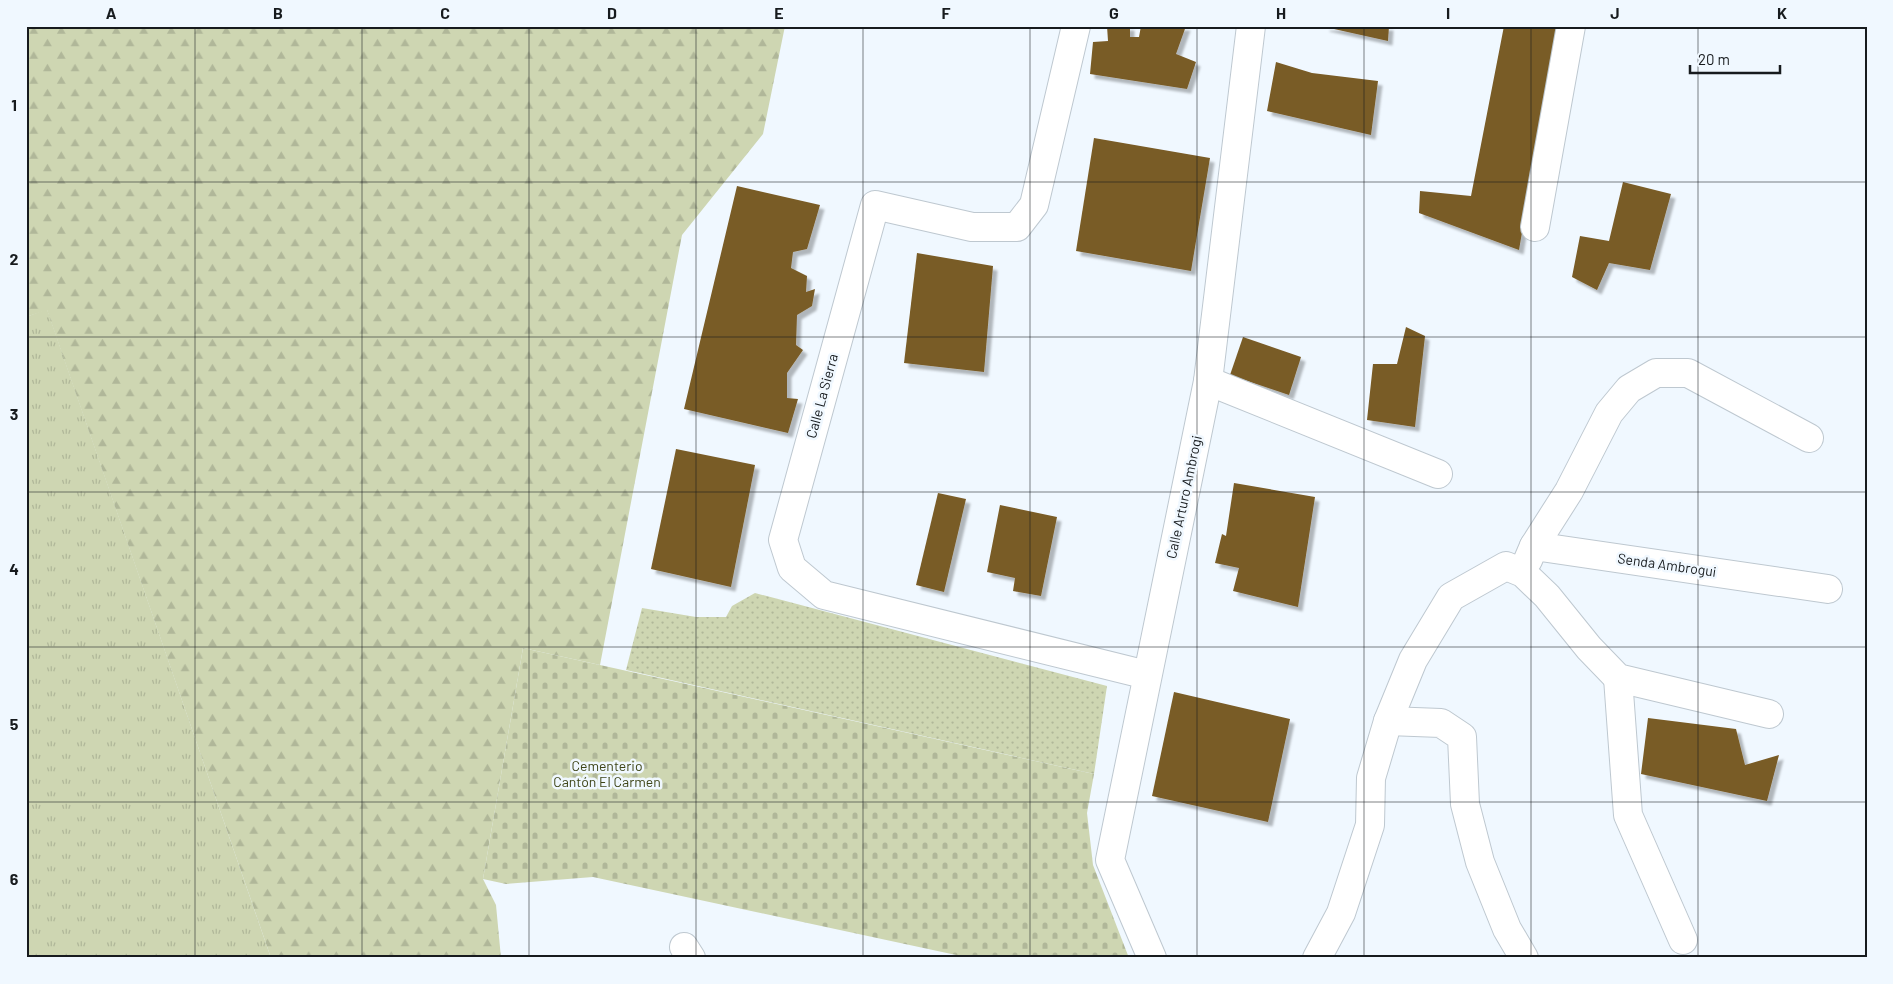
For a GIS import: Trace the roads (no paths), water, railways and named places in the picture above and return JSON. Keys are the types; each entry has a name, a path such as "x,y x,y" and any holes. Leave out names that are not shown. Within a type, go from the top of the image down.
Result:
{"street":[{"name":"Calle La Sierra","path":"1076,26 1034,205 1017,227 972,226 875,205 783,540 792,568 824,595 1147,675"},
{"name":"Calle Arturo Ambrogi","path":"1152,958 1110,860 1208,381 1251,26"},
{"path":"1535,227 1571,26"},
{"path":"1523,573 1534,546 1569,491 1609,413 1629,389 1656,373 1688,373 1809,438"},
{"path":"1208,381 1438,474"},
{"name":"Senda Ambrogui","path":"1534,546 1828,589"},
{"path":"1316,958 1341,913 1370,825 1371,778 1388,721 1413,660 1451,597 1506,566 1523,573 1547,596 1590,648 1618,678 1769,714"},
{"path":"1618,678 1628,814 1683,940"},
{"path":"1388,721 1441,723 1462,737 1465,804 1480,862 1507,929 1524,958"}],"park label":[{"name":"Cementerio Cantón El Carmen","path":"607,774"}]}
